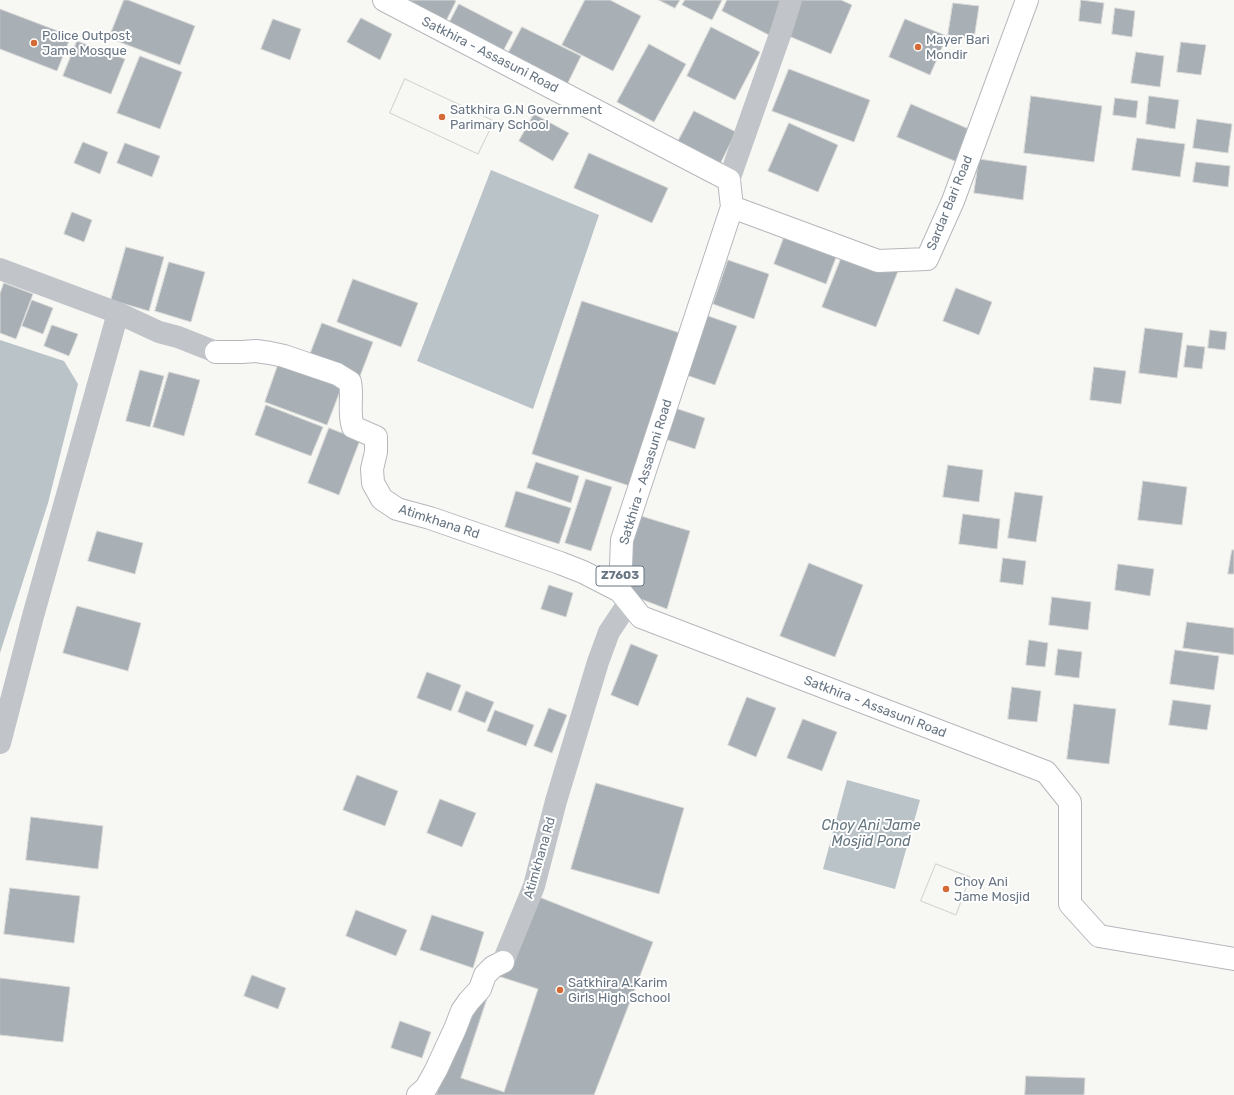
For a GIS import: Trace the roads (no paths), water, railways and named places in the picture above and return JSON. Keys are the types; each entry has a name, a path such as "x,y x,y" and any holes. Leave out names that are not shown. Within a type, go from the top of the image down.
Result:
{"main road":[{"name":"Satkhira - Assasuni Road","path":"384,0 730,180 732,207 622,540 624,597 641,617 1046,772 1070,802 1070,904 1099,936 1234,959"},
{"name":"Sardar Bari Road","path":"732,207 878,261 927,259 953,201 1027,0"},
{"name":"Atimkhana Rd","path":"216,352 256,351 270,353 326,370 350,382 350,419 352,427 376,438 376,452 372,469 373,483 382,499 397,509 430,518 583,572 624,597"},
{"name":"Atimkhana Rd","path":"418,1095 426,1088 436,1070 462,1011 469,1000 480,989 486,975 493,967 503,962"}],"street":[{"path":"730,180 791,0"},
{"path":"0,269 118,313 159,332 178,337 216,352"},
{"path":"0,743 33,616 118,313"},
{"name":"Atimkhana Rd","path":"503,962 534,886 556,801 598,662 624,597"}],"water":[{"path":"491,170 599,215 533,409 417,361"},
{"path":"0,340 64,361 78,384 48,503 0,653"},
{"name":"Choy Ani Jame Mosjid Pond","path":"847,780 920,800 895,889 823,869"}],"place":[{"name":"Police Outpost Jame Mosque","path":"34,43"},
{"name":"Mayer Bari Mondir","path":"918,47"},
{"name":"Satkhira G.N Government Parimary School","path":"442,117"},
{"name":"Choy Ani Jame Mosjid","path":"946,889"},
{"name":"Satkhira A.Karim Girls High School","path":"560,990"}]}
